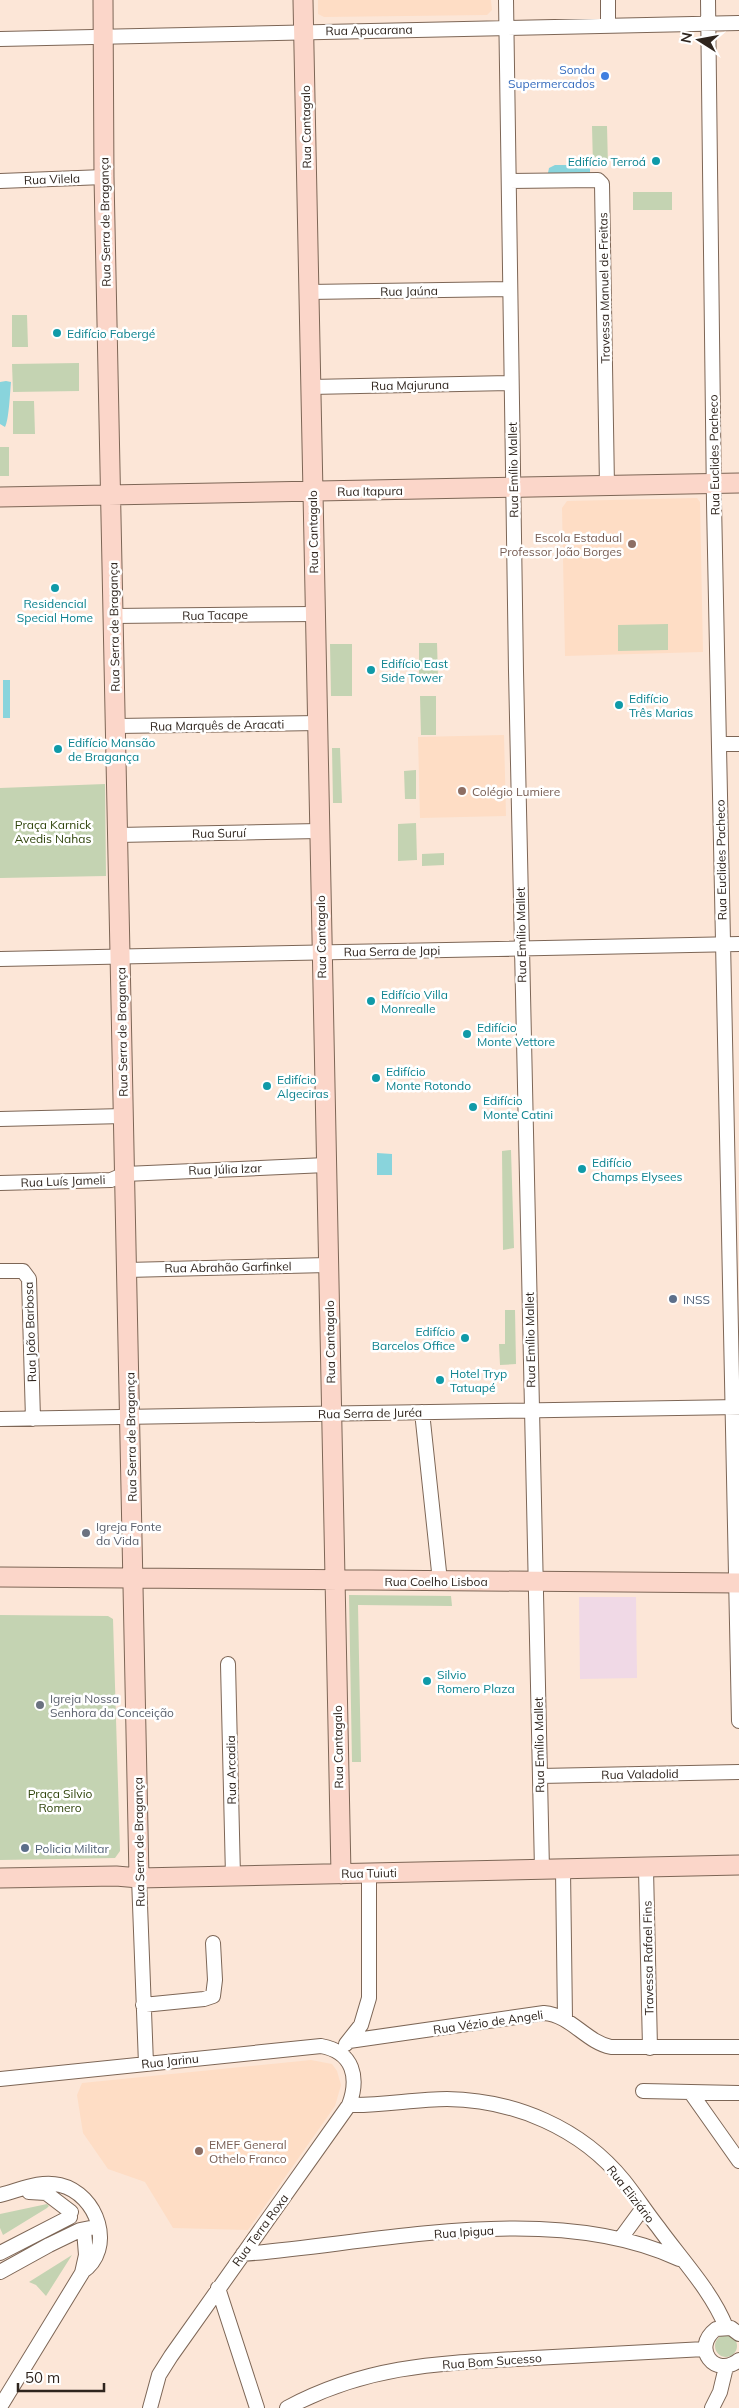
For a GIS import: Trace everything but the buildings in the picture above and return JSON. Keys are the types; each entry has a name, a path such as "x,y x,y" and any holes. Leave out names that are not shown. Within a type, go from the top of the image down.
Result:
{"street":[{"name":"Rua Serra de Bragança","path":"103,0 104,176 117,726 139,1878 146,2064"},
{"name":"Rua Cantagalo","path":"303,0 341,1874"},
{"name":"Rua Emílio Mallet","path":"506,0 510,383 514,488 531,1410 542,1870"},
{"path":"608,0 608,25"},
{"name":"Rua Euclides Pacheco","path":"708,0 719,744 724,944 733,1065 739,1721"},
{"name":"Rua Apucarana","path":"0,39 104,35 739,23"},
{"name":"Rua Vilela","path":"0,181 104,176"},
{"name":"Travessa Manuel de Freitas","path":"509,181 598,180 602,184 607,486"},
{"name":"Rua Jaúna","path":"308,292 510,289"},
{"name":"Rua Majuruna","path":"310,387 510,383"},
{"name":"Rua Itapura","path":"0,497 739,483"},
{"name":"Rua Tacape","path":"114,616 315,614"},
{"name":"Rua Marquês de Aracati","path":"117,726 318,723"},
{"path":"719,744 739,744"},
{"name":"Rua Suruí","path":"118,834 319,831"},
{"name":"Rua Serra de Japi","path":"0,959 739,944"},
{"path":"0,1119 124,1116"},
{"name":"Rua Júlia Izar","path":"125,1174 326,1165"},
{"name":"Rua Luís Jameli","path":"0,1183 111,1180 125,1174"},
{"name":"Rua Abrahão Garfinkel","path":"127,1270 328,1265"},
{"name":"Rua João Barbosa","path":"0,1271 24,1271 29,1280 32,1419"},
{"name":"Rua Serra de Juréa","path":"0,1419 736,1407"},
{"path":"422,1412 440,1581"},
{"path":"0,1577 134,1578"},
{"name":"Rua Coelho Lisboa","path":"134,1578 737,1583"},
{"name":"Rua Arcadia","path":"228,1664 233,1876"},
{"name":"Rua Valadolid","path":"540,1776 739,1772"},
{"name":"Rua Tuiuti","path":"0,1878 116,1876 139,1878 739,1865"},
{"name":"Travessa Rafael Fins","path":"646,1868 650,2048"},
{"path":"563,1870 565,2019"},
{"path":"340,2052 364,2018 369,1998 369,1873"},
{"path":"143,2005 204,1999 213,1996 213,1944"},
{"name":"Rua Vézio de Angeli","path":"349,2041 544,2013 565,2019 606,2046 650,2048 739,2047"},
{"name":"Rua Jarinu","path":"0,2079 314,2046 327,2047 340,2052"},
{"name":"Rua Terra Roxa","path":"150,2408 159,2375 218,2288 349,2105 354,2090 354,2080 349,2063 340,2052"},
{"path":"644,2091 739,2093"},
{"path":"691,2093 739,2161"},
{"name":"Rua Eliziário","path":"349,2105 445,2099 478,2102 517,2110 557,2126 593,2150 624,2181 710,2297 726,2327"},
{"path":"0,2407 82,2273 92,2264 100,2250 100,2235 95,2214 90,2206 73,2190 58,2185 43,2184 6,2193"},
{"path":"6,2193 46,2193 70,2214 72,2224 82,2230 86,2255 82,2273"},
{"path":"0,2253 70,2214 79,2205 90,2206"},
{"path":"621,2238 643,2208"},
{"path":"0,2272 82,2230 89,2229 96,2222"},
{"name":"Rua Ipigua","path":"243,2254 496,2229 550,2229 621,2238 646,2245 681,2259"},
{"path":"218,2288 257,2408"},
{"path":"739,2334 726,2327 716,2329 710,2334 705,2349 712,2362 726,2366 739,2360"},
{"name":"Rua Bom Sucesso","path":"287,2408 313,2394 392,2370 476,2362 705,2349"},
{"path":"712,2408 720,2392 726,2366"}],"shaded area":[{"path":"318,0 491,0 492,10 487,15 324,17 318,14"},
{"name":"Escola Estadual Professor João Borges","path":"697,498 700,502 703,652 565,656 562,508 567,501"},
{"name":"Colégio Lumiere","path":"504,735 506,816 420,818 418,737"},
{"path":"579,1597 636,1597 637,1678 580,1679"},
{"name":"EMEF General Othelo Franco","path":"311,2060 332,2064 337,2071 341,2085 335,2106 248,2230 173,2228 145,2182 108,2169 83,2133 77,2095 82,2083"}],"green space":[{"path":"592,126 607,126 608,166 593,166"},
{"path":"633,192 672,192 672,210 633,210"},
{"path":"12,315 27,315 28,347 12,347"},
{"path":"79,363 79,391 13,392 12,364"},
{"path":"13,401 34,401 35,434 13,434"},
{"path":"0,447 9,447 9,476 0,476"},
{"path":"668,624 668,650 618,651 618,625"},
{"path":"419,643 437,643 438,676 419,676"},
{"path":"330,644 352,644 352,696 331,696"},
{"path":"420,696 436,696 436,735 421,735"},
{"path":"332,748 340,748 342,803 333,803"},
{"path":"416,770 416,799 405,799 404,771"},
{"name":"Praça Karnick Avedis Nahas","path":"105,784 106,876 0,878 0,788"},
{"path":"416,823 417,860 398,861 398,824"},
{"path":"444,853 444,865 422,866 422,854"},
{"path":"511,1150 514,1248 503,1250 502,1151"},
{"path":"505,1310 515,1310 516,1364 500,1365 499,1344 505,1344"},
{"path":"349,1595 451,1596 452,1606 358,1605 361,1762 352,1762"},
{"name":"Praça Silvio Romero","path":"0,1615 108,1616 113,1619 120,1851 115,1858 0,1860"},
{"path":"47,2204 49,2206 47,2208 3,2235 0,2228 0,2214"},
{"path":"72,2255 46,2296 36,2285 29,2282"},
{"path":"722,2335 730,2335 737,2342 737,2350 730,2357 722,2357 715,2350 715,2342"}],"water":[{"path":"555,165 590,165 590,173 548,173 549,168"},
{"path":"0,382 11,382 5,427 0,424"},
{"path":"3,680 10,680 10,718 3,718"},
{"path":"377,1153 392,1154 392,1175 377,1175"}],"place":[{"name":"Sonda Supermercados","path":"605,76"},
{"name":"Edifício Terroá","path":"656,161"},
{"name":"Edifício Fabergé","path":"57,333"},
{"name":"Escola Estadual Professor João Borges","path":"632,544"},
{"name":"Residencial Special Home","path":"55,588"},
{"name":"Edifício East Side Tower","path":"371,670"},
{"name":"Edifício Três Marias","path":"619,705"},
{"name":"Edifício Mansão de Bragança","path":"58,749"},
{"name":"Colégio Lumiere","path":"462,791"},
{"name":"Edifício Villa Monrealle","path":"371,1001"},
{"name":"Edifício Monte Vettore","path":"467,1034"},
{"name":"Edifício Monte Rotondo","path":"376,1078"},
{"name":"Edifício Algeciras","path":"267,1086"},
{"name":"Edifício Monte Catini","path":"473,1107"},
{"name":"Edifício Champs Elysees","path":"582,1169"},
{"name":"INSS","path":"673,1299"},
{"name":"Edifício Barcelos Office","path":"465,1338"},
{"name":"Hotel Tryp Tatuapé","path":"440,1380"},
{"name":"Igreja Fonte da Vida","path":"86,1533"},
{"name":"Silvio Romero Plaza","path":"427,1681"},
{"name":"Igreja Nossa Senhora da Conceição","path":"40,1705"},
{"name":"Policia Militar","path":"25,1848"},
{"name":"EMEF General Othelo Franco","path":"199,2151"}]}
